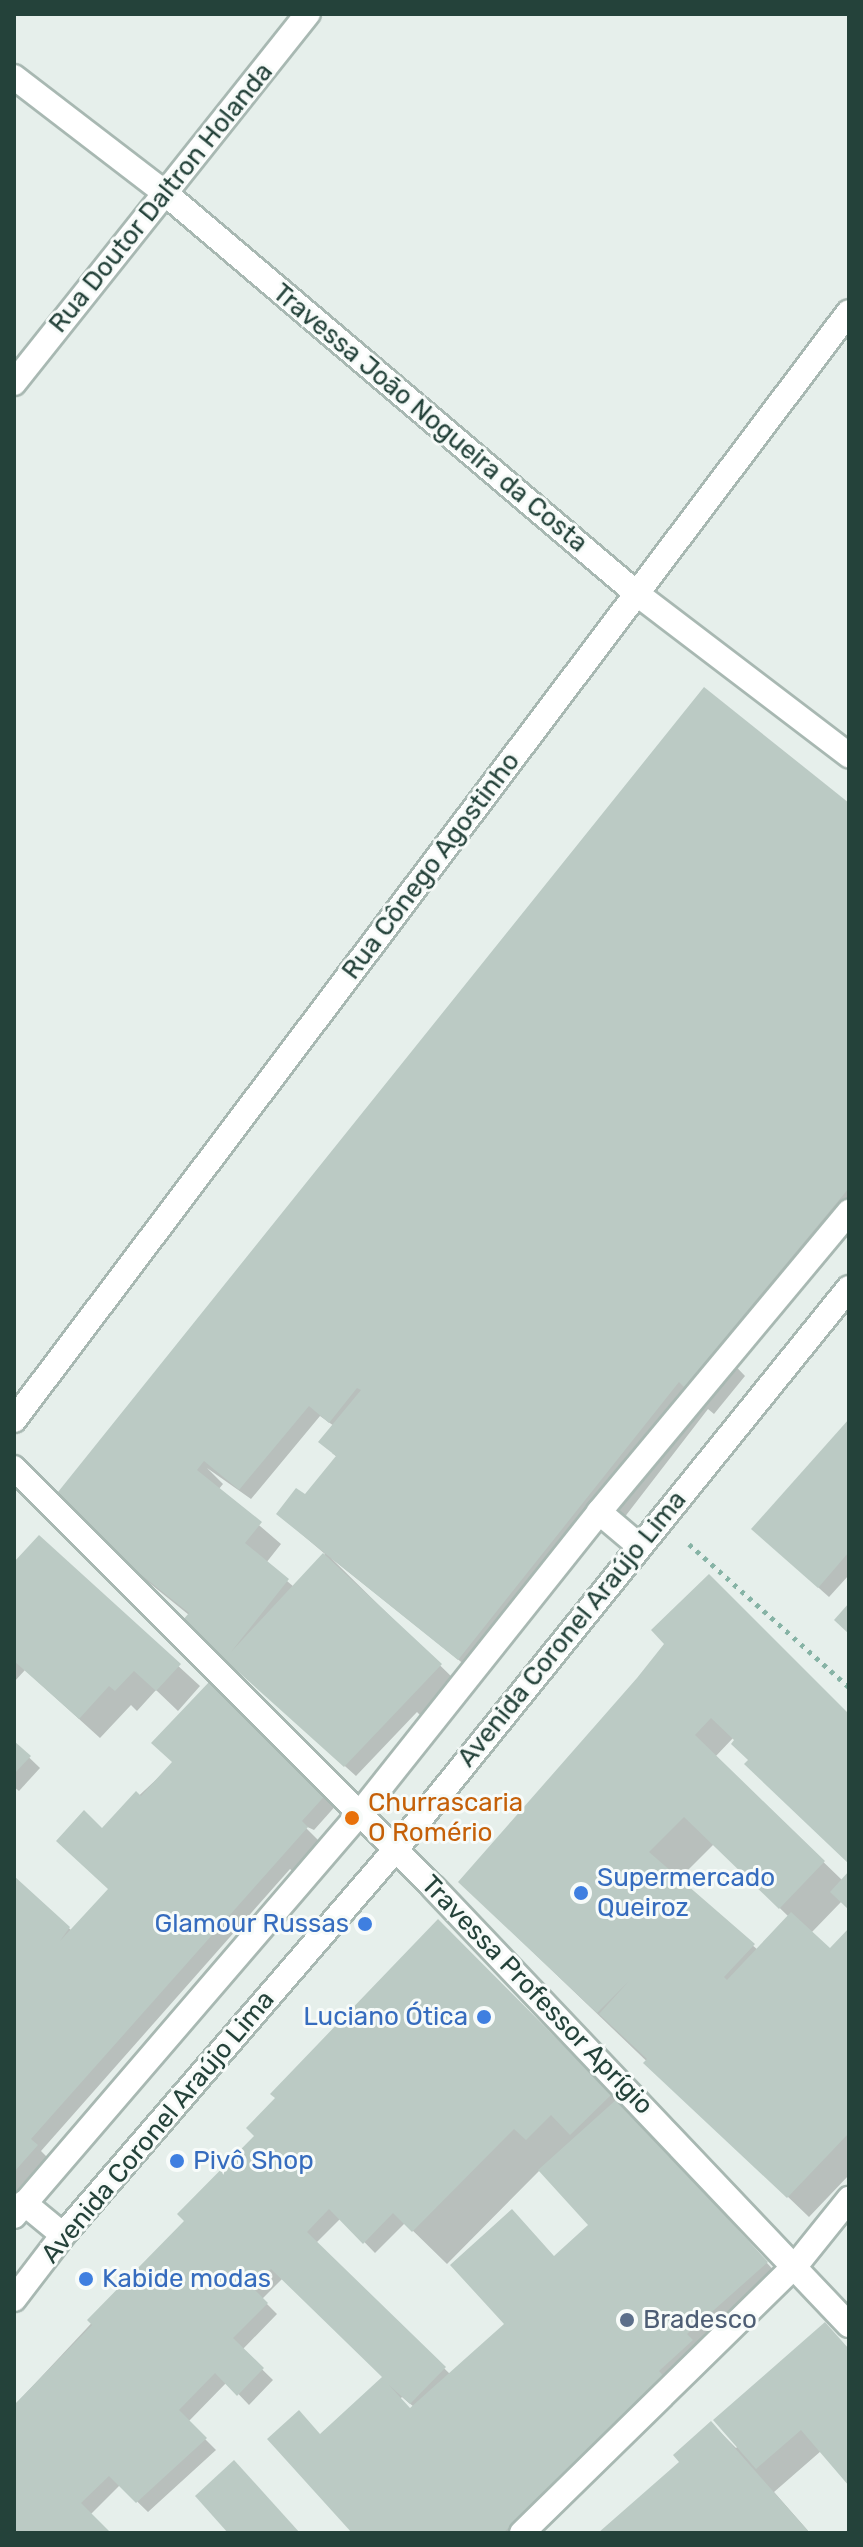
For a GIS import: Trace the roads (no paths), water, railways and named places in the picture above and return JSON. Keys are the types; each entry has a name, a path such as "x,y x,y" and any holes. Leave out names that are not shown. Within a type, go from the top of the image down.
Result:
{"street":[{"name":"Rua Doutor Daltron Holanda","path":"14,383 308,14"},
{"name":"Travessa João Nogueira da Costa","path":"14,77 165,193 636,593 849,755"},
{"name":"Rua Cônego Agostinho","path":"14,1420 849,312"},
{"name":"Avenida Coronel Araújo Lima","path":"19,2209 360,1813 599,1512 849,1212"},
{"name":"Avenida Coronel Araújo Lima","path":"14,2299 63,2235 396,1849 638,1545 849,1288"},
{"name":"Travessa Professor Aprígio","path":"14,1468 396,1849 796,2265 849,2325"},
{"path":"599,1512 638,1545"},
{"path":"522,2533 796,2265 849,2199"},
{"path":"19,2209 63,2235"}],"place":[{"name":"Churrascaria O Romério","path":"352,1818"},
{"name":"Supermercado Queiroz","path":"581,1893"},
{"name":"Glamour Russas","path":"365,1924"},
{"name":"Luciano Ótica","path":"484,2017"},
{"name":"Pivô Shop","path":"177,2161"},
{"name":"Kabide modas","path":"86,2279"},
{"name":"Bradesco","path":"627,2320"}]}
